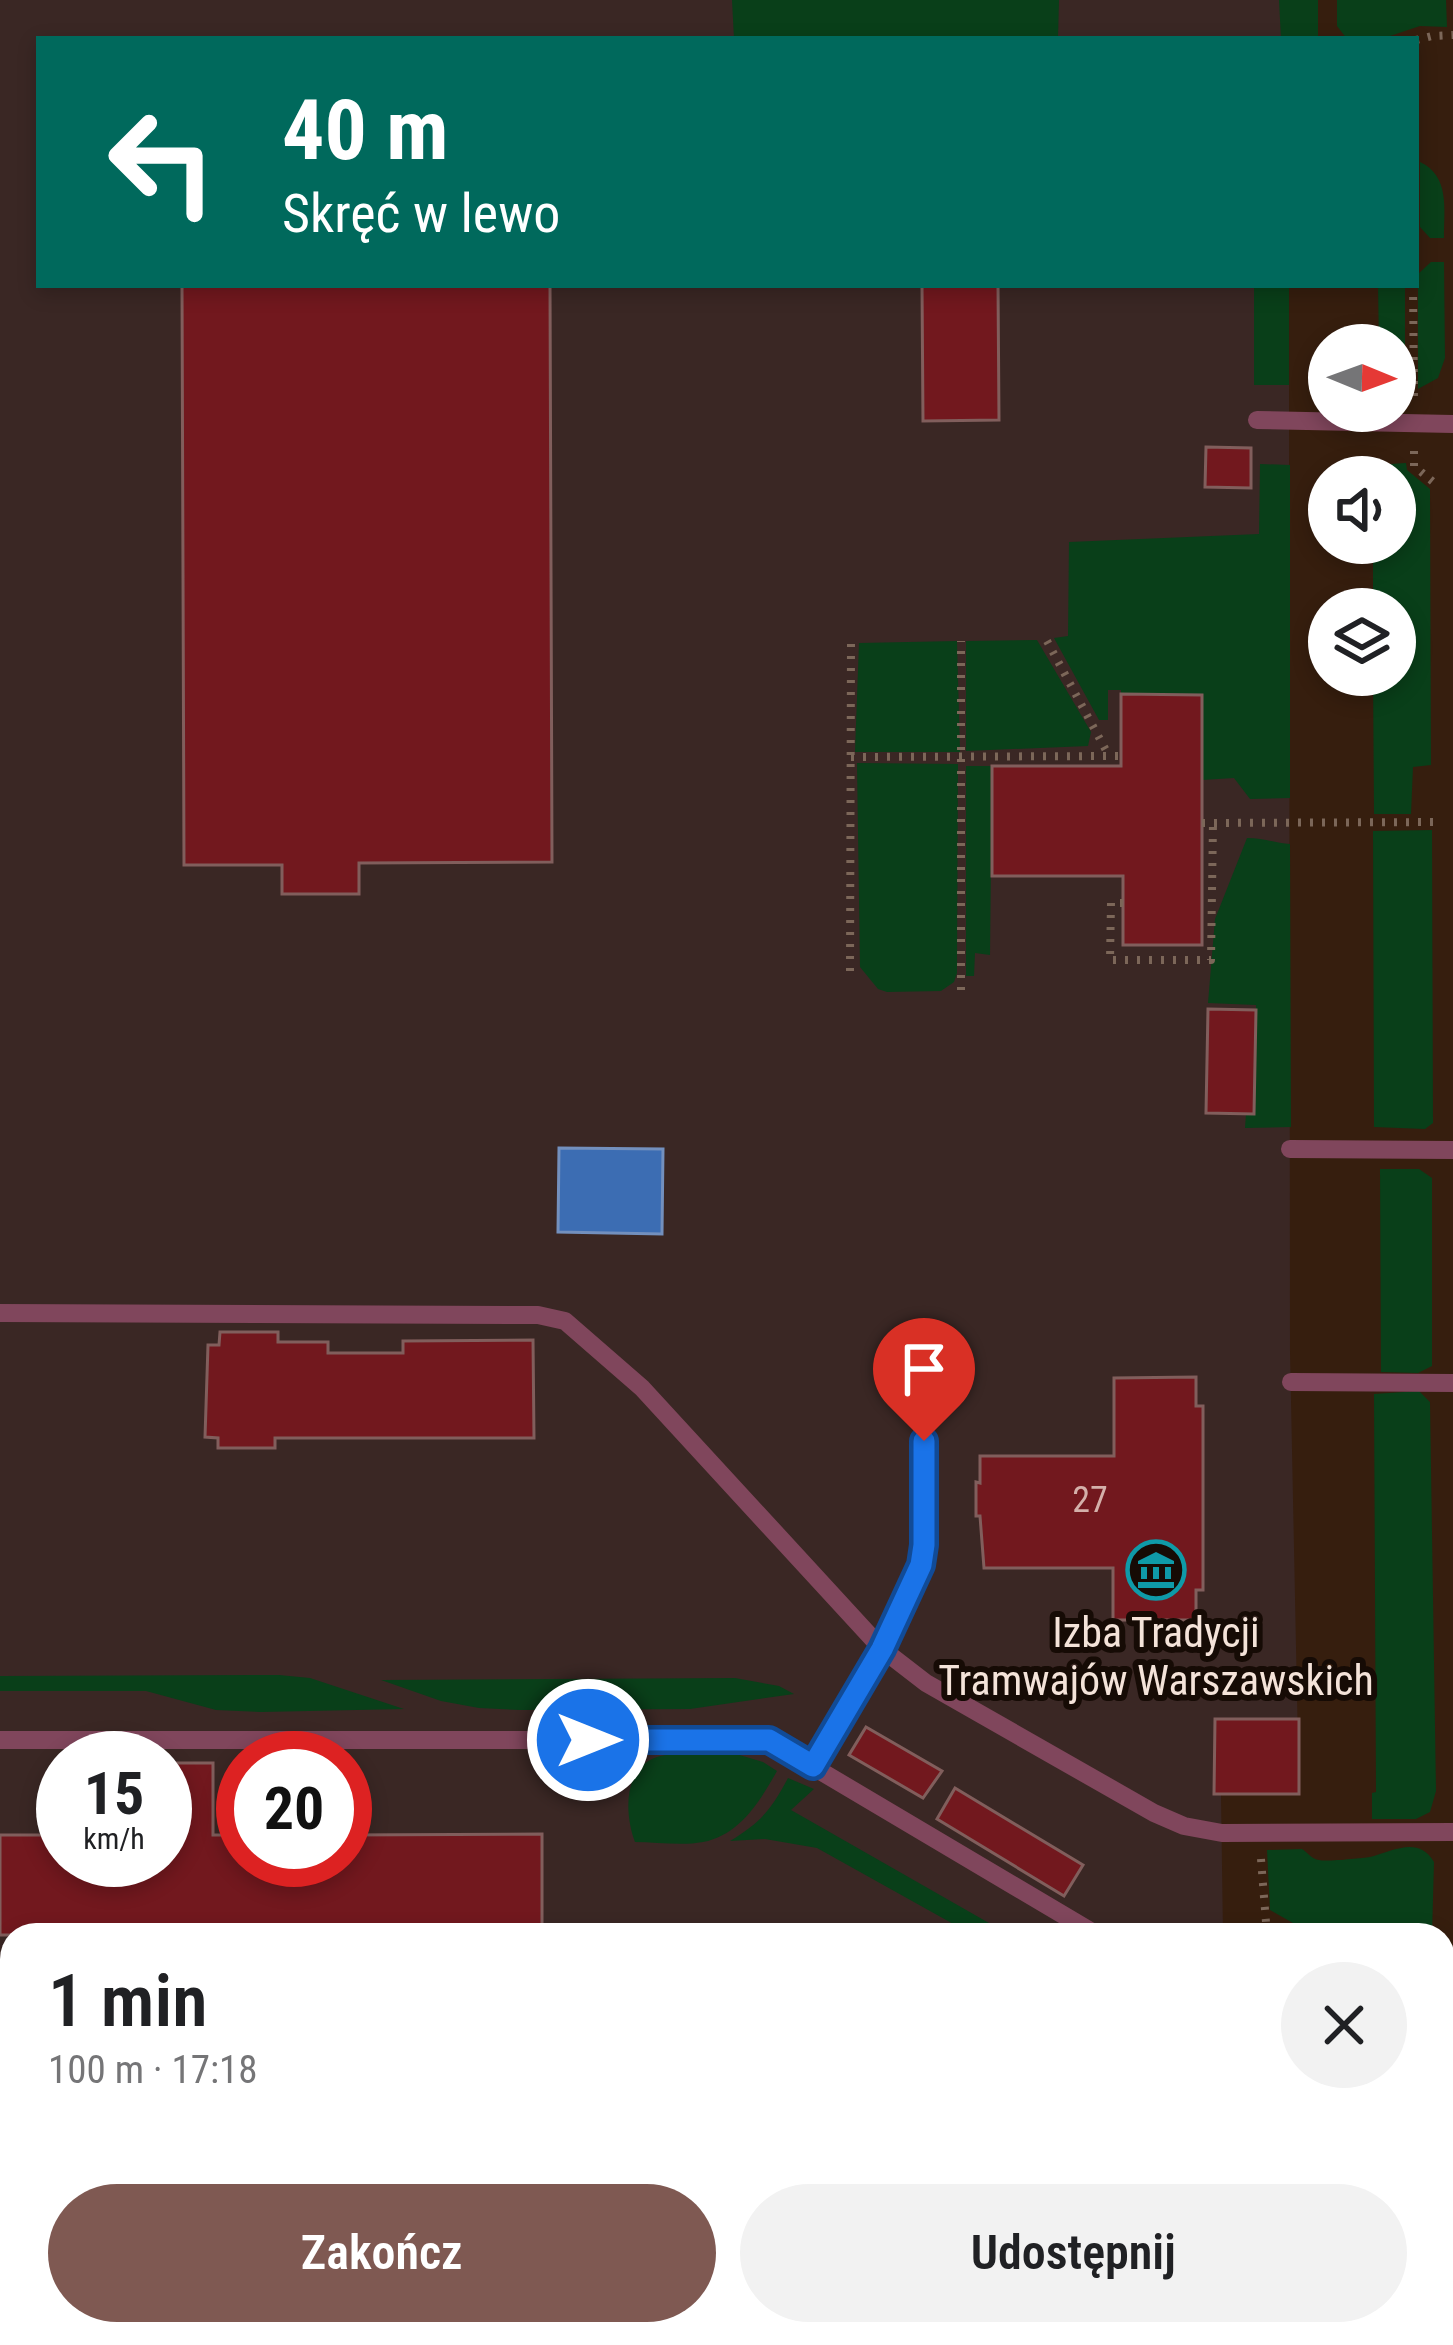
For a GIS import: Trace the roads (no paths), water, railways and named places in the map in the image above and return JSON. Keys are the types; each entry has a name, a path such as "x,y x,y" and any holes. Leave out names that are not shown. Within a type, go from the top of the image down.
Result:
{"lane":[{"path":"1257,420 1453,424"},
{"path":"1290,1149 1453,1150"},
{"path":"0,1313 538,1316 565,1321 642,1388 882,1649 926,1683 1184,1826 1259,1833 1453,1832"},
{"path":"1292,1382 1453,1384"},
{"path":"813,1766 882,1649 921,1565 924,1441"},
{"path":"0,1740 769,1740 1077,1923"}],"water":[{"path":"559,1148 663,1149 662,1234 558,1232"}],"place":[{"name":"Izba Tradycji Tramwajów Warszawskich","path":"1156,1570"}]}
